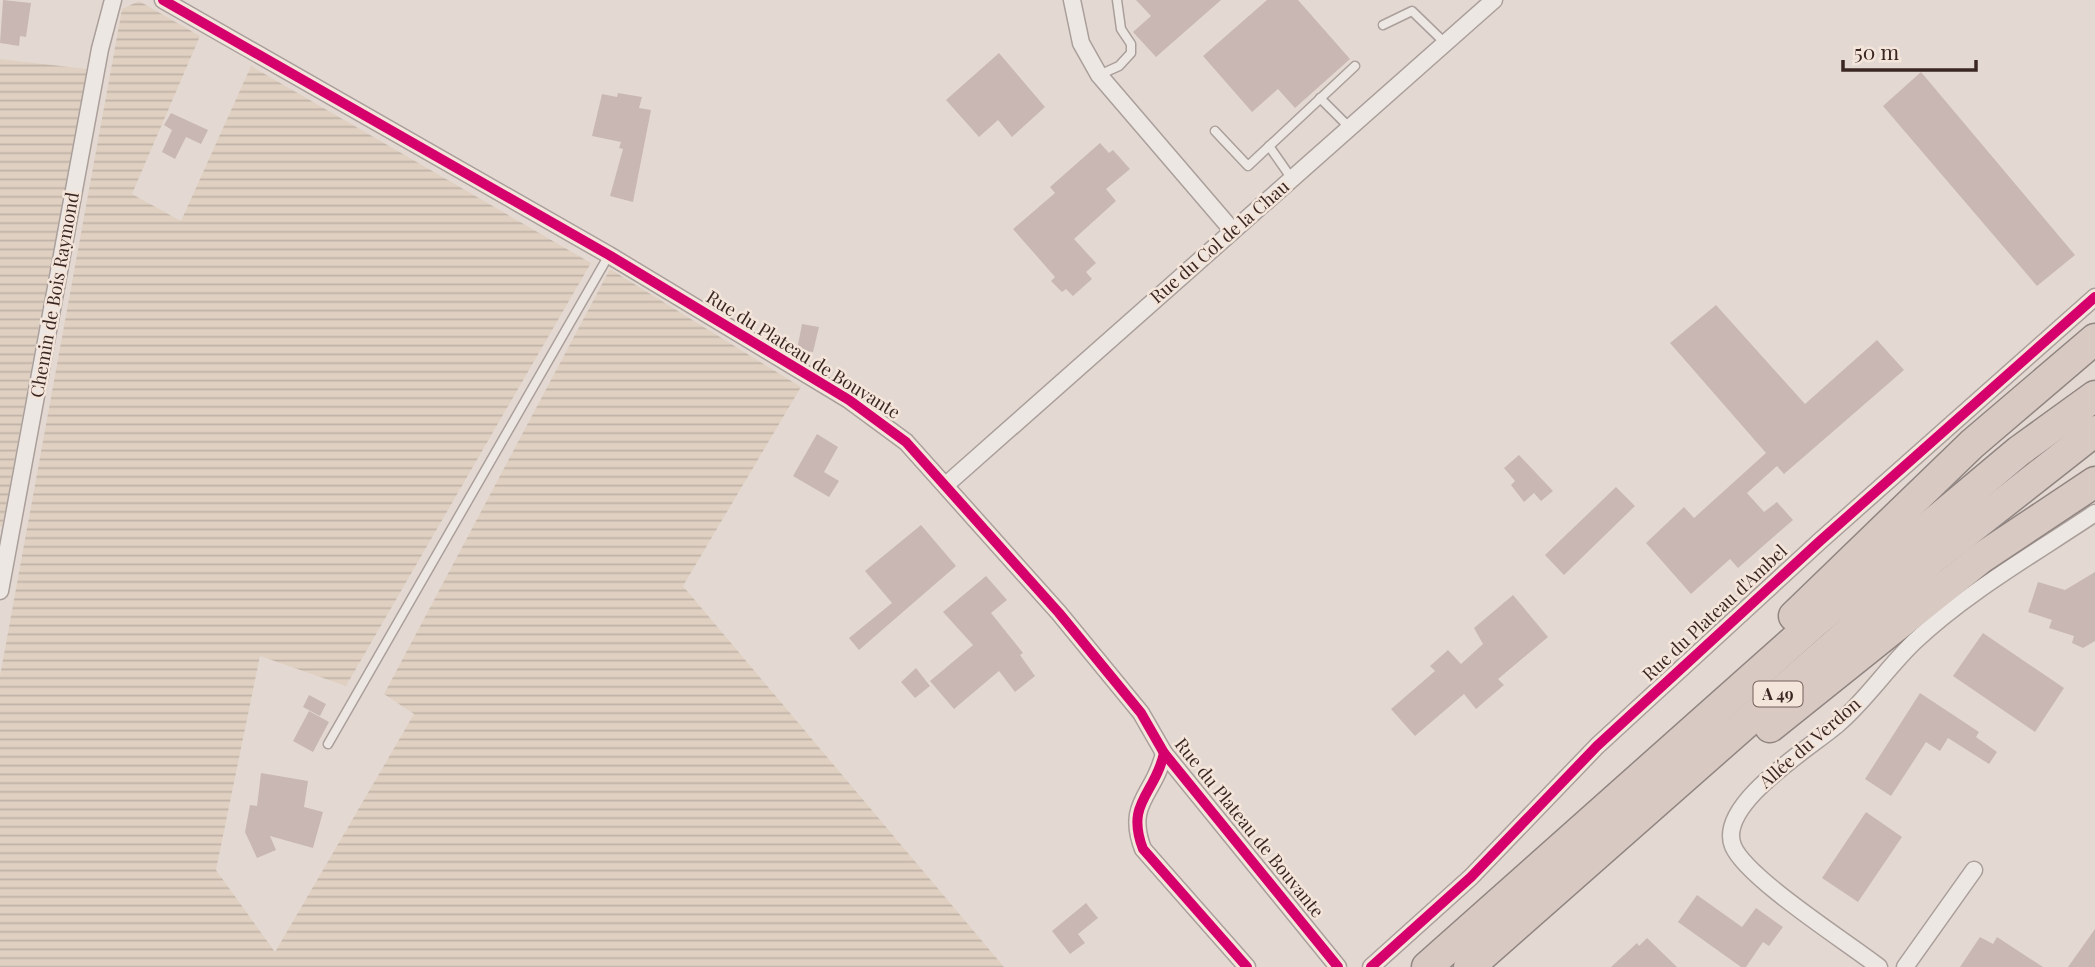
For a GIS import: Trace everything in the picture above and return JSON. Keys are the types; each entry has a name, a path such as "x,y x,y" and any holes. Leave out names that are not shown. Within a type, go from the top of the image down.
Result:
{"highway":[{"path":"1427,967 1486,916 1972,444 2095,339"},
{"name":"A 49","path":"1486,916 1915,537 2019,451 2095,396"},
{"name":"A 49","path":"1469,967 1932,559 2095,431"},
{"path":"1477,967 1931,597 1981,558 2095,482"}],"street":[{"name":"Chemin de Bois Raymond","path":"0,591 100,49 113,0"},
{"name":"Rue du Plateau de Bouvante","path":"163,0 610,255 849,400 906,442 947,484 1141,713 1164,753 1338,967"},
{"path":"1072,0 1081,43 1099,75 1232,230"},
{"name":"Rue du Col de la Chau","path":"947,484 1494,0"},
{"name":"Rue du Plateau d'Ambel","path":"1371,967 1471,877 1608,737 1820,541 2095,298"},
{"name":"Allée du Verdon","path":"1879,967 1750,871 1733,845 1732,829 1747,799 1840,722 1915,641 1991,582 2095,513"},
{"path":"1164,753 1161,770 1138,809 1136,830 1143,849 1247,967"},
{"path":"1905,967 1973,870"}],"lane":[{"path":"1099,75 1119,66 1131,53 1131,44 1121,29 1117,0"},
{"path":"1383,25 1412,11 1445,43"},
{"path":"1214,131 1248,166 1355,66"},
{"path":"1320,98 1350,128"},
{"path":"1269,146 1292,179"},
{"path":"328,744 610,255"}],"shaded area":[{"path":"139,1 200,36 132,194 181,221 251,66 591,263 346,686 260,656 216,870 275,952 414,714 384,694 610,269 801,387 683,586 1004,967 0,967 0,676 122,9"},
{"path":"0,59 87,69 2,527 0,526"}],"building":[{"path":"3,0 31,3 26,37 20,36 19,46 0,43"},
{"path":"1136,0 1221,0 1156,57 1133,32 1151,16"},
{"path":"1267,0 1298,0 1350,59 1295,108 1278,89 1252,112 1203,56"},
{"path":"999,53 1045,107 1012,137 998,120 979,137 946,100"},
{"path":"1921,72 2075,255 2037,286 1883,106"},
{"path":"618,93 642,97 639,108 651,110 633,202 610,196 623,149 619,148 621,142 592,136 602,94 617,97"},
{"path":"171,113 208,130 201,144 186,137 175,159 162,152 172,130 164,125"},
{"path":"1100,143 1109,153 1113,150 1130,169 1106,189 1116,201 1074,239 1096,263 1086,272 1092,279 1073,296 1066,289 1062,292 1051,281 1055,277 1013,229 1055,193 1050,187"},
{"path":"1716,305 1805,404 1877,340 1904,370 1784,474 1777,466 1747,493 1764,512 1777,502 1793,520 1738,568 1730,559 1691,594 1646,543 1684,507 1694,518 1766,453 1670,343"},
{"path":"802,324 819,327 813,352 797,350"},
{"path":"817,434 838,447 824,472 839,481 829,497 793,476"},
{"path":"1519,455 1553,491 1541,501 1534,493 1524,502 1511,485 1515,481 1504,468"},
{"path":"1616,487 1635,506 1564,575 1545,555"},
{"path":"921,525 956,566 859,650 849,638 892,603 865,571"},
{"path":"2095,572 2095,641 2083,648 2072,643 2074,636 2049,628 2052,620 2028,612 2038,582 2065,590"},
{"path":"986,576 1007,600 991,613 1023,653 1020,655 1035,676 1015,692 999,671 954,709 930,681 973,645 943,612"},
{"path":"1513,595 1548,637 1498,679 1504,685 1476,709 1464,694 1415,736 1391,709 1435,671 1430,666 1448,650 1461,664 1483,644 1474,628"},
{"path":"1983,633 2064,688 2035,732 1953,676"},
{"path":"916,668 930,686 915,698 901,682"},
{"path":"1920,693 1979,732 1976,737 1997,752 1989,764 1948,738 1940,751 1926,742 1891,796 1865,779"},
{"path":"309,695 326,704 320,716 303,707"},
{"path":"309,711 329,722 313,752 293,741"},
{"path":"261,773 308,781 304,807 323,812 313,848 270,836 276,850 257,858 245,832 250,805 257,806"},
{"path":"1866,812 1902,837 1858,902 1822,878"},
{"path":"1697,895 1742,927 1756,908 1783,927 1769,946 1763,942 1746,967 1741,967 1678,922"},
{"path":"1086,903 1098,918 1078,934 1085,943 1070,954 1052,931"},
{"path":"2095,929 2095,967 2068,967"},
{"path":"1980,937 1993,944 1997,937 2043,967 1960,967"},
{"path":"1647,938 1677,967 1611,967 1637,943 1639,946"}],"cycle path":[{"path":"163,0 609,255 849,400 906,442 1059,613 1141,713 1164,753 1338,967"},
{"path":"1371,967 1471,877 1597,746 1820,541 2095,297"},
{"path":"1164,753 1139,809 1138,833 1143,849 1247,967"}]}
